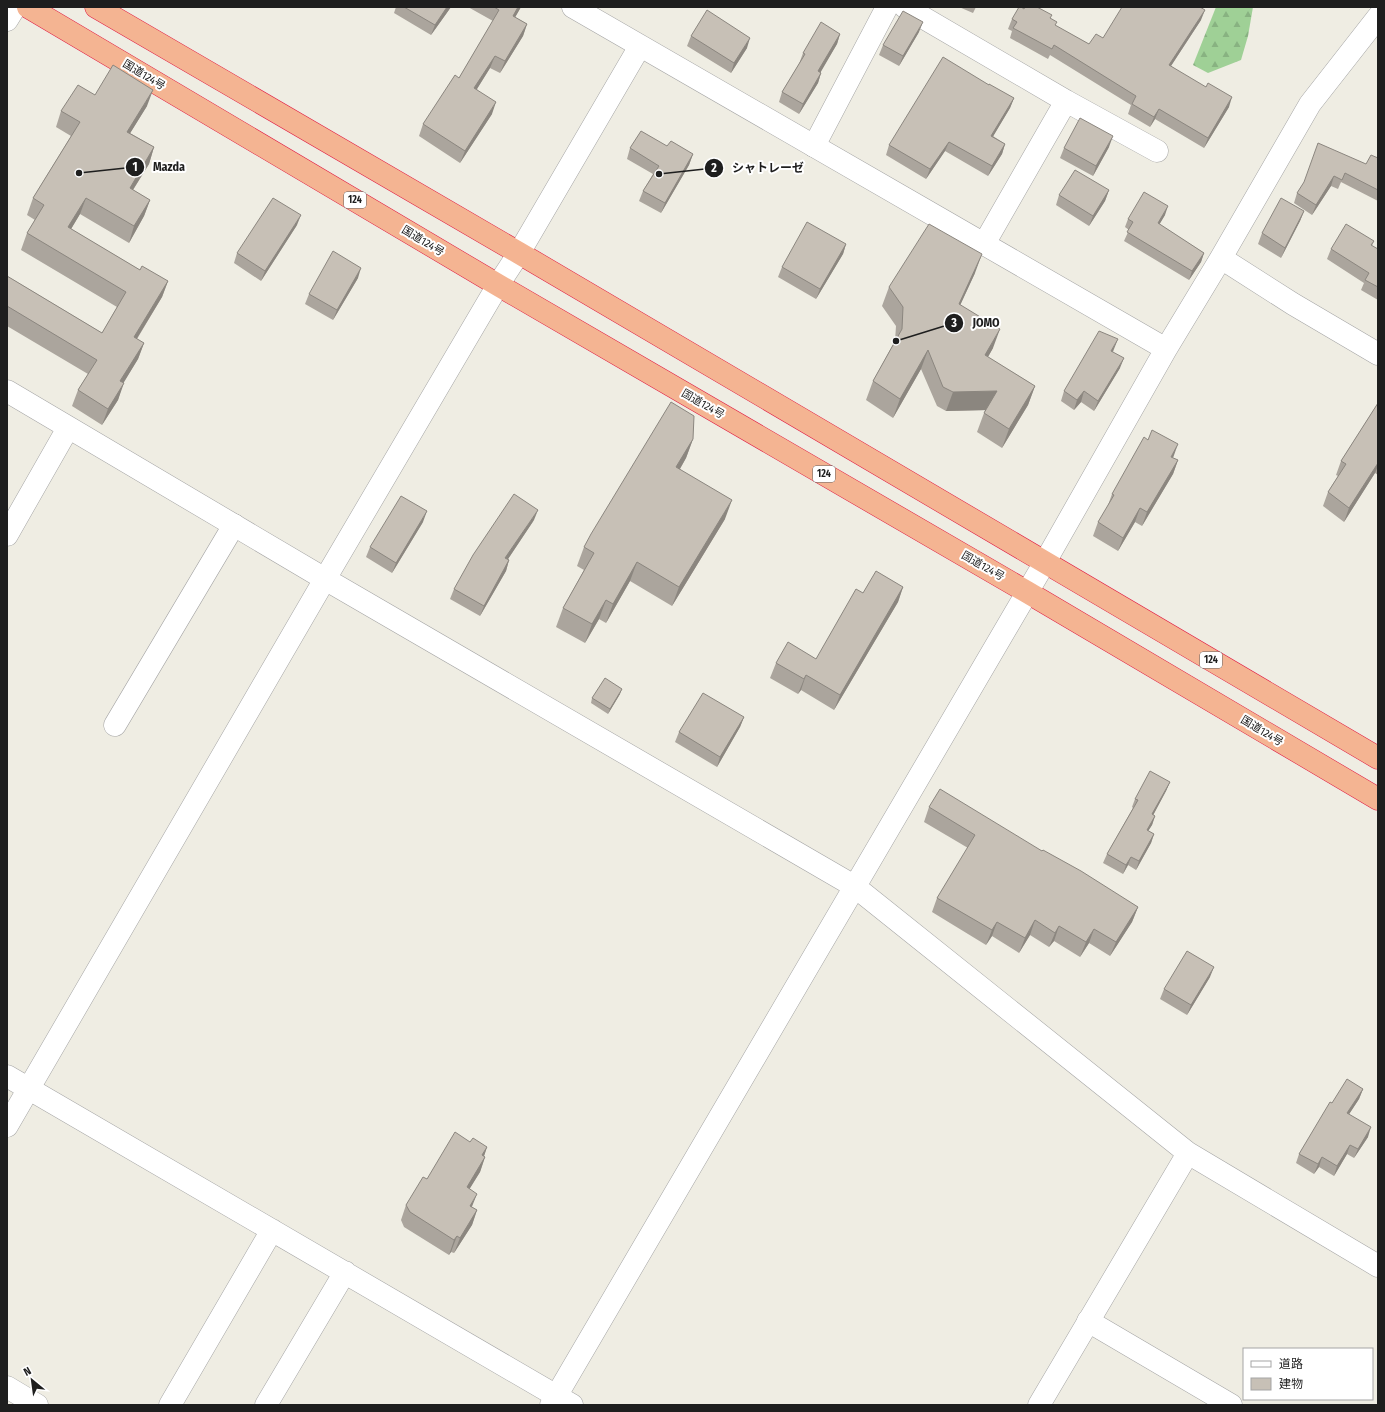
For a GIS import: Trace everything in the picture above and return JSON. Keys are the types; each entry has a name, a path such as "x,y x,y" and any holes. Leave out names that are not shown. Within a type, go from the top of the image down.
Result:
{"highway":[{"name":"国道124号","path":"28,7 498,285 1027,592 1378,799"},
{"name":"124","path":"96,7 519,253 1378,758"}],"street":[{"path":"7,20 14,7"},
{"path":"573,7 1166,349"},
{"path":"814,146 887,7"},
{"path":"905,7 1066,101 1157,151"},
{"path":"7,1076 345,1272 560,1402 854,886 1045,562 1166,349 1221,258 1310,104 1378,17"},
{"path":"7,1126 325,579 640,46"},
{"path":"984,244 1066,101"},
{"path":"1221,258 1293,304 1377,352"},
{"path":"7,391 325,579 854,886 1188,1153 1378,1266"},
{"path":"7,535 68,428"},
{"path":"115,725 234,525"},
{"path":"1039,1405 1188,1153"},
{"path":"170,1405 272,1230"},
{"path":"266,1405 345,1272"},
{"path":"1088,1321 1231,1405"},
{"path":"7,1387 37,1405"}],"green space":[{"path":"1216,7 1253,7 1248,36 1241,60 1208,73 1193,65"}],"building":[{"path":"404,7 447,7 435,25"},
{"path":"494,7 518,7 513,16 527,24 505,61 495,56 474,88 496,102 465,151 423,124 455,75 459,78 499,10"},
{"path":"1019,7 1024,9 1025,7 1037,7 1052,15 1050,18 1057,22 1055,25 1089,44 1096,34 1103,38 1122,7 1200,7 1205,10 1169,65 1206,87 1208,83 1232,97 1208,138 1159,109 1154,117 1132,104 1136,96 1054,45 1052,49 1013,28 1017,22 1012,19"},
{"path":"707,10 750,38 734,63 691,36"},
{"path":"903,11 923,22 903,56 883,45"},
{"path":"821,22 840,34 818,71 821,73 803,104 782,92 805,54 803,53"},
{"path":"943,57 989,85 1014,98 991,136 1005,144 992,166 949,142 930,169 889,145"},
{"path":"113,65 153,90 127,132 154,147 130,188 150,200 134,226 86,198 68,227 140,270 142,266 168,281 134,337 144,343 120,381 124,383 108,409 78,390 97,360 7,306 7,276 102,333 126,292 27,233 44,205 33,198 80,122 61,111 78,85 95,95"},
{"path":"1080,118 1113,136 1096,166 1064,148"},
{"path":"641,131 667,146 671,141 693,154 665,203 643,191 659,166 630,148"},
{"path":"1318,143 1366,164 1371,155 1378,158 1378,190 1345,173 1342,180 1334,176 1316,205 1297,193 1304,182"},
{"path":"1075,170 1109,190 1093,216 1059,195"},
{"path":"1144,192 1168,206 1158,223 1204,253 1192,271 1127,232 1133,222 1128,219"},
{"path":"273,198 301,215 265,271 237,253"},
{"path":"1281,198 1304,211 1285,248 1262,233"},
{"path":"807,222 846,244 820,289 782,267"},
{"path":"929,224 982,254 959,304 1000,329 985,355 1035,386 1009,429 984,413 997,391 953,392 943,387 928,350 900,399 873,381 902,329 903,307 889,287"},
{"path":"1346,224 1374,241 1371,245 1378,249 1378,287 1365,280 1369,273 1331,249"},
{"path":"333,251 361,268 337,310 309,294"},
{"path":"1099,331 1118,339 1111,351 1124,358 1098,401 1084,391 1077,400 1064,391"},
{"path":"671,402 694,416 693,439 676,467 732,500 679,587 637,562 613,604 606,600 592,624 563,608 594,553 584,547"},
{"path":"1378,403 1378,463 1349,508 1328,492 1346,464 1341,461"},
{"path":"1152,430 1178,444 1171,457 1178,460 1147,512 1140,508 1123,538 1098,522 1114,495 1112,494 1144,437 1148,440"},
{"path":"514,494 538,510 505,558 509,560 484,606 454,589 473,555"},
{"path":"401,496 427,511 396,563 370,547"},
{"path":"876,571 903,587 840,695 806,675 804,679 776,663 788,642 816,659 856,589 863,593"},
{"path":"605,678 622,689 610,709 592,698"},
{"path":"703,693 744,717 720,757 679,732"},
{"path":"1150,771 1170,782 1152,814 1155,816 1147,830 1154,834 1139,861 1131,857 1126,865 1107,854 1138,800 1135,799"},
{"path":"940,789 1042,851 1043,850 1081,871 1138,907 1116,942 1094,929 1086,942 1059,926 1055,933 1035,920 1025,938 997,922 992,930 937,898 975,835 929,807"},
{"path":"1187,951 1214,967 1191,1005 1164,989"},
{"path":"1347,1079 1363,1089 1347,1113 1371,1127 1358,1149 1350,1145 1337,1166 1322,1157 1318,1164 1299,1154 1330,1102 1332,1103"},
{"path":"455,1132 470,1142 473,1138 487,1147 482,1155 485,1157 467,1187 477,1194 470,1206 477,1210 460,1238 457,1236 454,1240 410,1212 406,1205 423,1177 427,1179"}],"place":[{"name":"Mazda","path":"79,173"},
{"name":"シャトレーゼ","path":"659,174"},
{"name":"JOMO","path":"896,341"}]}
